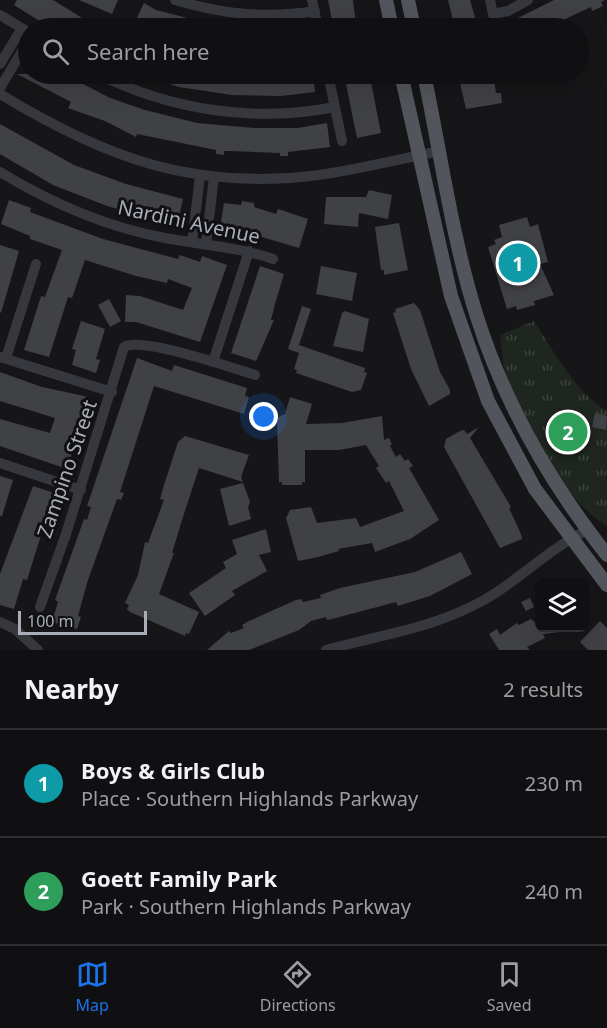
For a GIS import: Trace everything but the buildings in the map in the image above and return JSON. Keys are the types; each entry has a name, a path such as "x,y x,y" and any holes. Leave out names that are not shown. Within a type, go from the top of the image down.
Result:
{"main road":[{"path":"386,0 390,18"},
{"path":"408,0 412,18"},
{"path":"403,84 451,296 480,380 520,465 570,538 607,585"},
{"path":"426,84 462,264 492,360 537,454 607,555"}],"street":[{"path":"175,0 254,15 313,5"},
{"path":"490,0 495,18"},
{"path":"494,14 508,11 528,0"},
{"path":"0,15 18,26"},
{"path":"0,64 18,40"},
{"path":"0,88 18,58"},
{"path":"123,84 152,96 221,111 281,114 335,107"},
{"path":"330,84 342,141"},
{"path":"0,94 57,128 92,145 151,165 200,176 247,180 318,175 440,151"},
{"name":"Nardini Avenue","path":"0,172 49,199 103,222 163,238 249,251 273,259"},
{"path":"192,242 200,176"},
{"path":"206,243 214,177"},
{"path":"249,251 213,362 255,375"},
{"path":"36,264 3,358 112,392"},
{"name":"Zampino Street","path":"39,607 81,490 112,392 122,351 129,344 168,350 213,362"},
{"path":"0,463 81,490"},
{"path":"326,650 409,631 452,616 505,587 570,538 588,530"},
{"path":"0,622 15,629 38,650"}],"green space":[{"path":"534,321 576,383 596,404 607,411 607,526 578,502 550,467 526,429 510,394 500,335"}],"place":[{"name":"Boys & Girls Club","path":"518,263"},
{"name":"Goett Family Park","path":"568,432"}]}
